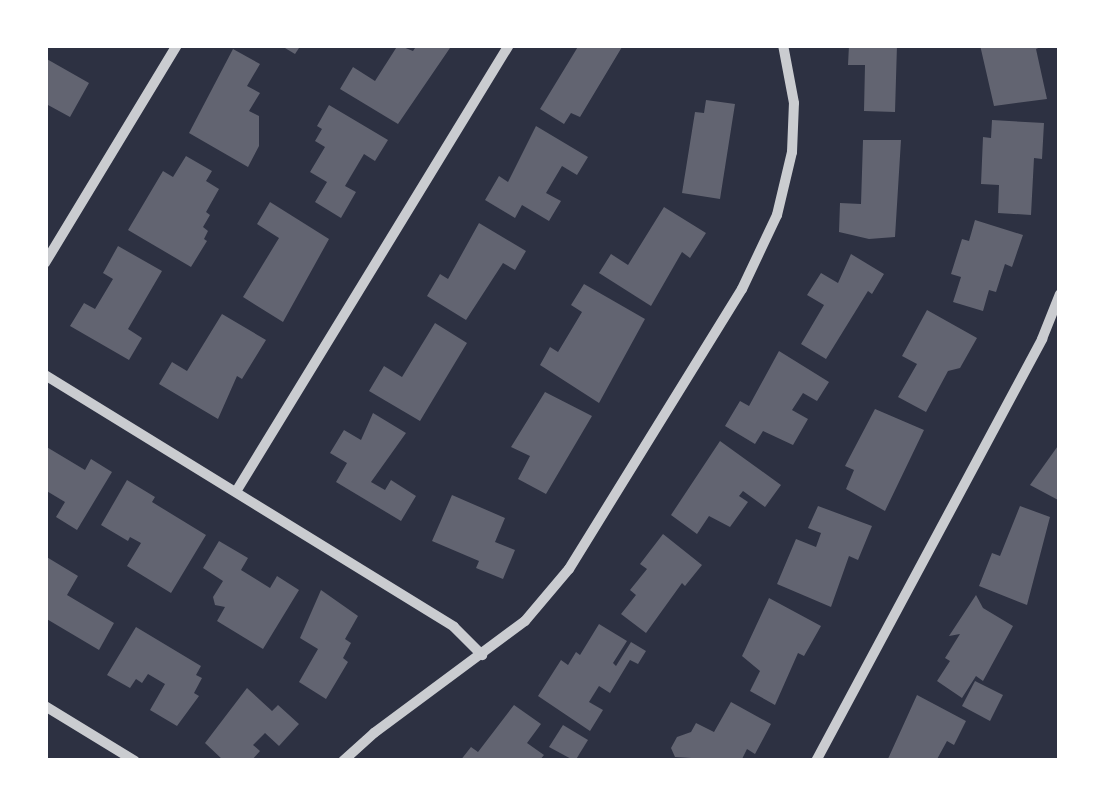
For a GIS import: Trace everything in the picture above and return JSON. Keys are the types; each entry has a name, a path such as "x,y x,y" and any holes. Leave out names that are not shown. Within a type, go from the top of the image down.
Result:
{"street":[{"path":"45,263 177,45"},
{"path":"237,490 509,45"},
{"path":"343,761 374,733 525,620 569,569 742,290 777,215 792,152 794,102 783,45"},
{"path":"816,761 1032,356 1060,294"},
{"path":"45,375 454,627 482,655"},
{"path":"45,706 134,761"}],"building":[{"path":"280,45 301,45 295,54"},
{"path":"398,45 413,51 417,45 452,45 398,124 340,89 353,67 375,81"},
{"path":"579,45 622,47 580,117 571,113 564,124 540,109"},
{"path":"849,45 897,45 895,112 864,111 865,65 848,65"},
{"path":"980,45 1045,45 1036,49 1047,99 994,106"},
{"path":"233,49 260,64 247,86 260,93 249,111 259,116 259,146 248,167 189,133"},
{"path":"45,58 89,83 70,117 48,105 45,110"},
{"path":"706,100 735,104 720,199 682,193 695,112 704,113"},
{"path":"329,105 388,140 375,161 364,154 345,186 356,192 341,218 315,202 327,182 310,172 325,147 315,141 322,129 317,126"},
{"path":"992,120 1044,123 1042,159 1034,158 1031,215 998,213 999,185 981,184 983,137 991,138"},
{"path":"536,126 588,157 577,175 562,166 546,193 561,201 549,221 522,205 515,218 485,200 499,176 508,182"},
{"path":"863,140 901,140 895,237 869,239 839,232 840,203 861,204"},
{"path":"186,156 212,171 206,181 219,189 206,212 210,215 203,227 208,231 204,239 207,241 191,267 128,230 163,171 173,177"},
{"path":"270,202 329,239 283,322 243,297 279,238 257,224"},
{"path":"664,207 706,233 690,258 682,252 651,306 599,273 611,254 628,265"},
{"path":"975,220 1023,235 1012,267 1005,264 996,292 989,290 983,311 953,302 961,277 951,274 962,239 969,241"},
{"path":"479,223 526,251 515,270 503,263 466,320 427,296 440,274 448,279"},
{"path":"118,246 162,271 128,329 142,338 129,360 70,326 84,303 95,309 113,279 103,273"},
{"path":"851,254 884,274 872,294 868,291 826,359 801,344 824,305 807,295 821,273 838,283"},
{"path":"584,284 645,319 599,403 540,365 550,347 558,352 582,312 571,305"},
{"path":"927,310 977,338 960,368 948,371 926,412 898,397 917,364 902,356"},
{"path":"222,314 266,340 242,379 237,376 218,419 159,384 172,362 187,371"},
{"path":"435,323 467,343 420,421 369,391 384,366 402,377"},
{"path":"779,351 829,382 817,401 803,393 792,410 808,419 793,445 763,431 755,444 725,426 740,401 749,406"},
{"path":"545,392 592,416 546,494 518,479 530,456 511,447"},
{"path":"875,409 924,430 885,511 846,489 854,470 845,466"},
{"path":"373,413 406,433 371,482 385,490 391,480 416,496 401,521 336,482 347,463 330,453 344,430 361,440"},
{"path":"720,441 781,485 765,507 743,491 739,496 748,502 730,527 709,516 697,534 671,515"},
{"path":"1060,443 1060,501 1030,485"},
{"path":"45,446 85,470 91,459 112,472 77,530 56,517 65,502 45,490"},
{"path":"127,480 155,497 152,502 206,535 171,593 127,566 141,543 130,537 128,541 101,525"},
{"path":"452,495 505,518 495,542 515,550 503,579 476,568 479,561 432,541"},
{"path":"818,506 872,526 858,560 849,556 831,607 777,584 796,539 816,547 821,533 808,528"},
{"path":"1020,506 1050,517 1027,605 979,586 992,553 1000,556"},
{"path":"663,534 702,565 685,586 682,583 646,633 621,614 636,595 630,590 647,569 640,564"},
{"path":"219,541 248,558 241,570 270,588 277,576 299,590 263,649 217,621 225,607 215,605 213,597 223,581 203,568"},
{"path":"45,556 78,576 67,595 114,623 99,650 45,618"},
{"path":"321,590 358,616 345,639 351,643 343,658 348,662 326,699 299,682 318,649 300,638"},
{"path":"976,595 983,608 1013,626 983,681 976,676 962,698 937,681 960,634 949,636"},
{"path":"769,598 821,626 804,656 798,653 775,705 750,691 760,671 742,656"},
{"path":"599,624 627,641 613,663 616,666 631,642 646,651 638,664 630,660 610,693 599,686 589,702 603,710 590,731 538,696 561,660 568,665 576,652 580,655"},
{"path":"136,627 201,666 196,675 202,678 194,693 199,696 177,726 150,710 165,684 148,674 142,683 136,679 130,688 107,675"},
{"path":"975,681 1003,695 990,721 962,706"},
{"path":"247,688 272,711 278,705 299,724 279,746 265,733 253,745 260,751 251,761 224,761 205,743"},
{"path":"917,695 966,721 954,745 947,741 936,761 887,761"},
{"path":"731,702 771,724 755,754 747,749 741,761 675,757 671,748 677,737 691,732 696,723 714,732"},
{"path":"514,705 541,724 527,743 544,755 539,761 460,761 471,747 478,752"},
{"path":"563,725 588,740 575,761 549,747"}]}
